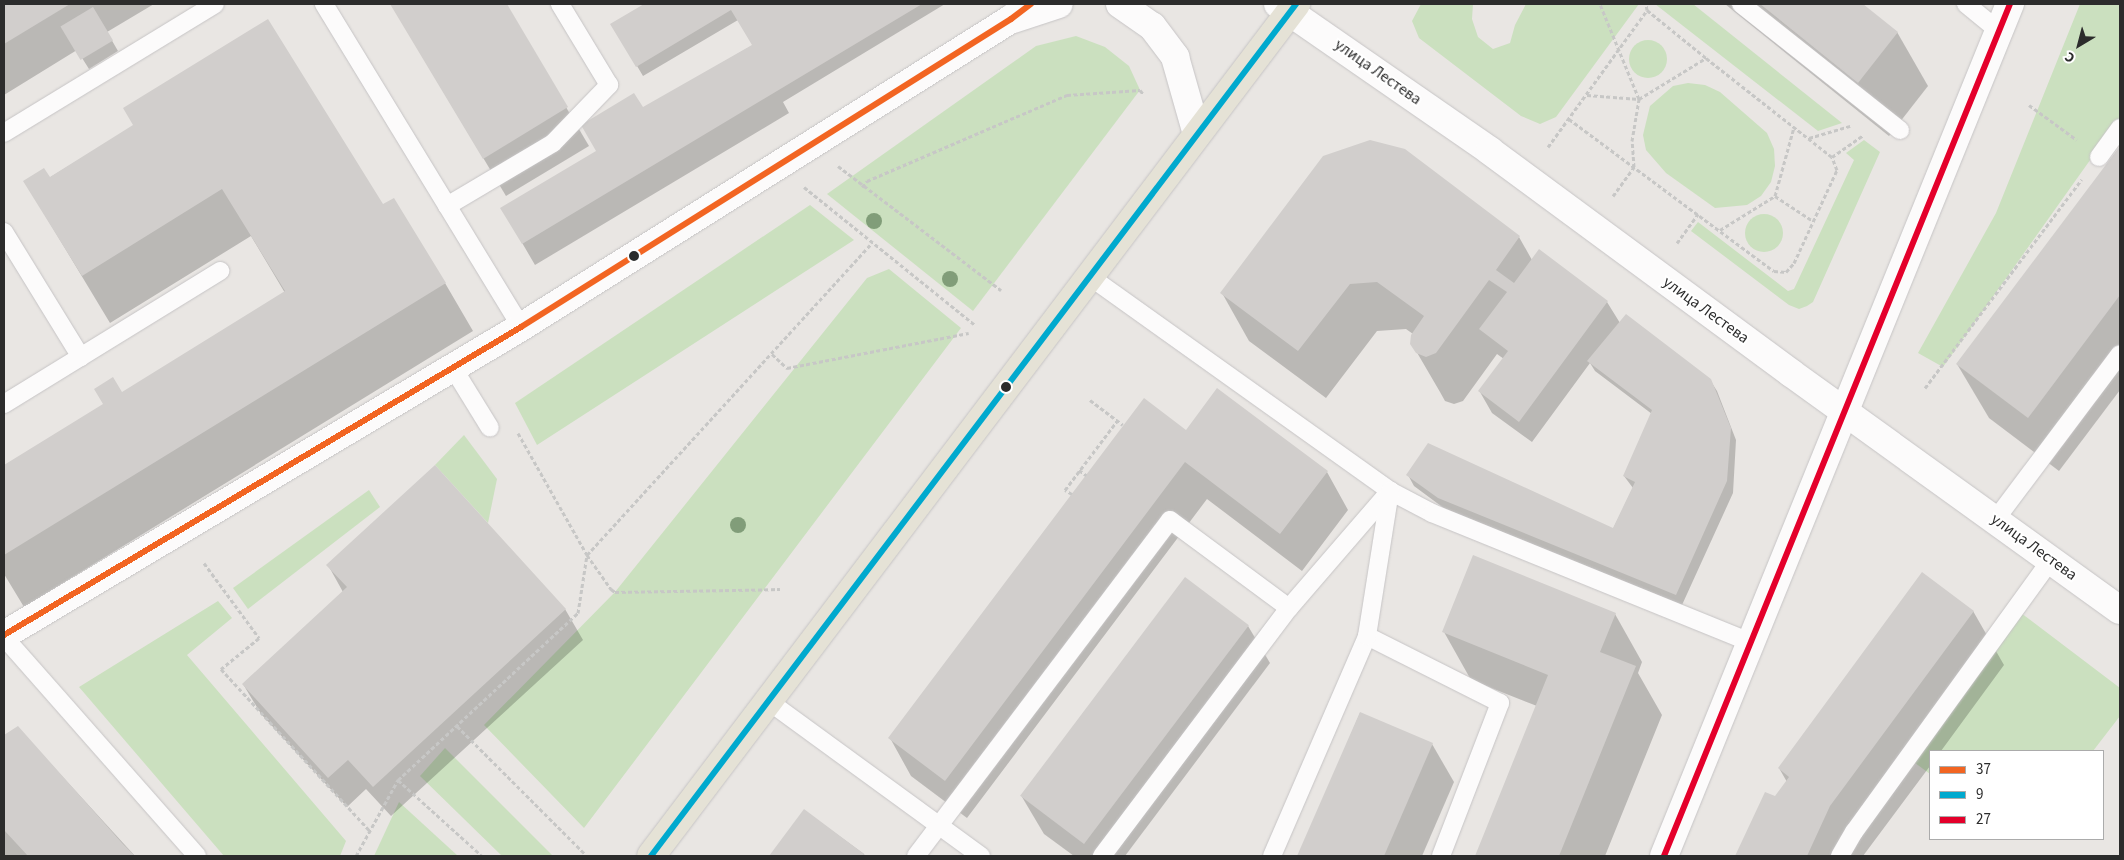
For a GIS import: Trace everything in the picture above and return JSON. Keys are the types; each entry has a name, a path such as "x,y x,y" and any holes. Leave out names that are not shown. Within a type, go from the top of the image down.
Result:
{"main road":[{"path":"651,856 767,700 1197,134 1288,6"}],"street":[{"path":"4,636 453,368 1021,12 1059,4"},
{"path":"1120,4 1152,26 1175,57 1197,134"},
{"path":"1664,856 2010,4"},
{"name":"улица Лестева","path":"1288,6 2120,610"}],"lane":[{"path":"4,133 215,4"},
{"path":"324,4 521,326"},
{"path":"447,206 553,143 609,85 560,4"},
{"path":"1741,4 1900,130"},
{"path":"1966,4 1999,31"},
{"path":"2099,157 2120,128"},
{"path":"4,232 81,357"},
{"path":"4,404 220,271"},
{"path":"1090,276 1390,491 1432,513 1752,643"},
{"path":"1996,519 2120,354"},
{"path":"453,368 490,428"},
{"path":"1102,856 1289,608 1390,491"},
{"path":"1272,856 1367,636 1390,491"},
{"path":"916,856 1170,520 1289,608"},
{"path":"1840,856 1885,796 2051,560"},
{"path":"4,636 197,856"},
{"path":"1367,636 1500,703 1441,856"},
{"path":"767,700 981,856"}],"path":[{"path":"1600,4 1640,99 1632,141 1634,167 1613,196"},
{"path":"1569,118 1774,271 1786,272 1794,263 1837,170 1832,157 1647,10 1646,4"},
{"path":"1548,148 1647,10"},
{"path":"1587,95 1640,99 1706,58"},
{"path":"862,187 867,181 1067,95 1140,90 1144,95"},
{"path":"1925,388 2099,157 2029,105"},
{"path":"1809,138 1884,118"},
{"path":"1832,157 1884,118"},
{"path":"1720,230 1775,196 1794,127"},
{"path":"834,162 862,187 1001,290"},
{"path":"800,183 975,325"},
{"path":"1775,196 1813,221"},
{"path":"1677,243 1698,214"},
{"path":"356,856 398,780 578,613 587,555 872,243"},
{"path":"772,354 787,368 969,333"},
{"path":"1090,400 1123,425"},
{"path":"1072,494 1065,490 1117,420"},
{"path":"513,424 587,555 615,592 780,589"},
{"path":"1079,470 1086,475"},
{"path":"204,563 259,638 221,669 369,830"},
{"path":"457,726 585,854"},
{"path":"398,780 482,856"}],"green space":[{"path":"1421,4 1473,4 1472,19 1478,37 1493,49 1510,43 1515,25 1526,4 1639,4 1556,117 1540,124 1521,116 1419,38 1412,21"},
{"path":"1655,4 1693,4 1842,123 1818,131"},
{"path":"2080,4 2120,4 2120,118 1943,367 1918,353 1996,213"},
{"path":"1076,36 1105,47 1129,66 1140,90 973,311 827,194 1036,46"},
{"path":"1648,40 1662,45 1667,59 1662,73 1648,78 1634,73 1629,59 1634,45"},
{"path":"1688,83 1705,85 1720,92 1767,133 1774,149 1775,166 1771,182 1761,196 1747,205 1715,208 1666,173 1646,150 1643,135 1650,106 1673,86"},
{"path":"1864,140 1880,152 1813,302 1807,306 1799,309 1789,305 1691,231 1698,222 1788,291 1794,289 1854,160 1846,153"},
{"path":"810,205 854,240 537,445 515,403"},
{"path":"1764,214 1778,219 1783,233 1778,247 1764,252 1750,247 1745,233 1750,219"},
{"path":"889,269 961,328 584,828 484,725 615,592 867,278"},
{"path":"464,435 497,479 488,523 435,465"},
{"path":"369,490 380,507 248,609 233,588"},
{"path":"218,601 232,618 187,655 346,841 340,856 224,856 79,687"},
{"path":"2021,613 2120,688 2120,716 2094,750 1929,750 1929,773 1911,760"},
{"path":"445,748 553,856 502,856 420,776"},
{"path":"399,802 458,856 374,856"}],"building":[{"path":"4,4 70,4 4,44"},
{"path":"390,4 507,4 568,107 483,159"},
{"path":"644,4 922,4 522,244 500,208 596,151 581,125 634,93 643,107 752,45 731,10 636,67 610,24"},
{"path":"1760,4 1863,4 1898,32 1858,83"},
{"path":"93,7 113,40 81,60 60,27"},
{"path":"268,19 383,204 394,198 446,283 4,555 4,465 103,404 94,389 113,377 122,392 285,291 222,189 82,276 23,181 44,168 50,177 133,125 123,108"},
{"path":"1370,140 1405,149 1520,236 1496,270 1514,283 1539,249 1608,301 1519,422 1478,391 1508,351 1479,329 1507,292 1489,280 1436,353 1426,357 1416,353 1410,344 1411,335 1424,316 1377,282 1350,284 1298,351 1220,293 1323,156"},
{"path":"2120,146 2120,295 2028,418 1956,364"},
{"path":"1626,314 1711,379 1731,428 1727,481 1676,595 1438,498 1406,475 1428,443 1613,528 1635,482 1623,476 1652,410 1587,361"},
{"path":"1217,388 1328,471 1280,534 1185,462 945,781 888,738 1144,398 1186,430"},
{"path":"435,465 566,609 373,787 348,760 328,778 242,684 347,587 326,565"},
{"path":"1473,555 1616,613 1600,652 1636,666 1559,856 1475,856 1548,675 1442,632"},
{"path":"1922,572 1974,611 1830,806 1807,856 1735,856 1765,792 1775,796 1789,777 1778,768"},
{"path":"1185,577 1249,625 1084,844 1020,796"},
{"path":"1360,712 1433,743 1384,856 1297,856"},
{"path":"18,726 135,856 28,856 4,830 4,735"},
{"path":"804,809 864,854 863,856 769,856"}],"transit line":[{"name":"37","path":"4,635 521,327 1011,19 1031,4"},
{"name":"9","path":"651,856 1296,4"},
{"name":"27","path":"1664,856 2010,4"}]}
